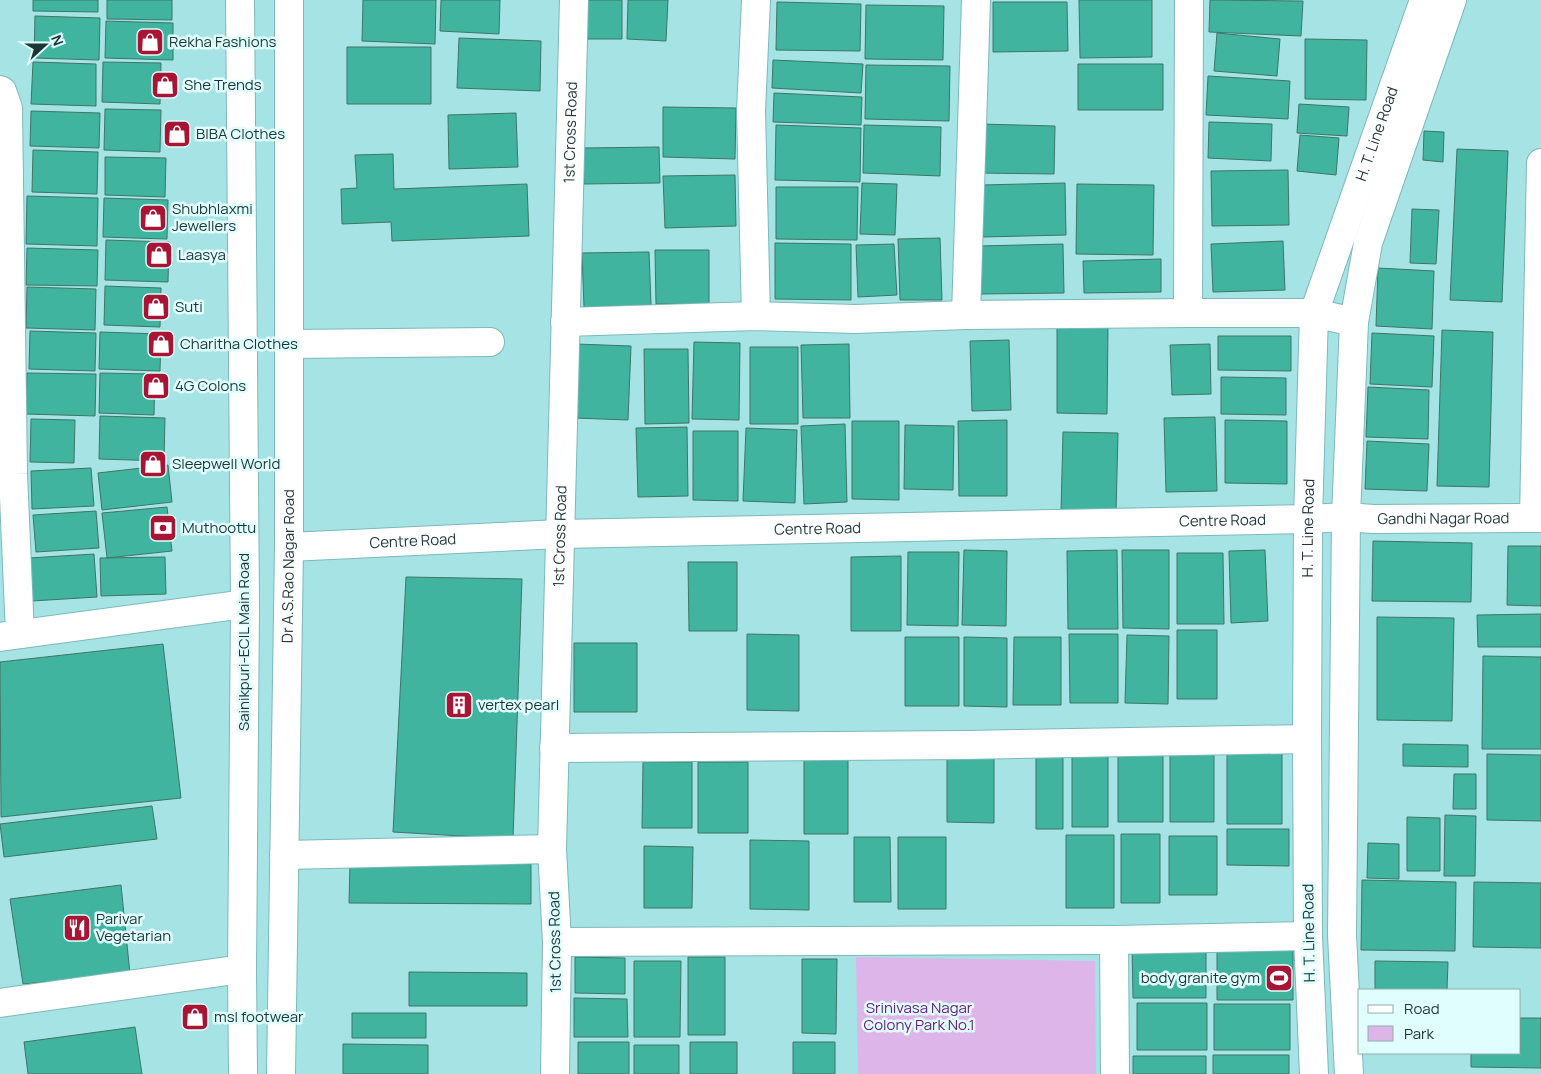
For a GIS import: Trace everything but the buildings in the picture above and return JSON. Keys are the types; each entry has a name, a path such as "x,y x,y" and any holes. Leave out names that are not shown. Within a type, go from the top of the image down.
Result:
{"street":[{"name":"Sainikpuri-ECIL Main Road","path":"240,0 245,604 243,1074"},
{"name":"Dr A.S.Rao Nagar Road","path":"281,1074 289,547 289,0"},
{"name":"1st Cross Road","path":"554,1074 557,942 552,849 574,0"},
{"path":"756,0 751,111 756,316"},
{"path":"966,315 976,0"},
{"path":"1188,313 1189,0"},
{"name":"H. T. Line Road","path":"1314,1074 1308,936 1307,739 1308,519 1314,313 1424,0"},
{"name":"H. T. Line Road","path":"1349,1074 1342,935 1346,517 1354,322 1368,242 1452,0"},
{"path":"0,90 8,108 6,474 10,635 245,604"},
{"path":"1537,518 1541,163"},
{"path":"565,322 756,316 856,319 966,315 1188,313 1314,313 1354,322"},
{"path":"289,344 490,342"},
{"name":"Gandhi Nagar Road","path":"1346,517 1373,519 1537,518"},
{"name":"Centre Road","path":"289,547 560,534 1346,517"},
{"path":"554,748 966,745 1307,739"},
{"path":"284,854 552,849"},
{"path":"557,942 1114,940 1308,936"},
{"path":"1114,940 1115,1074"},
{"path":"0,1003 242,969"}],"green space":[{"name":"Srinivasa Nagar Colony Park No.1","path":"856,957 1095,961 1096,1074 858,1074"}],"place":[{"name":"Rekha Fashions","path":"150,42"},
{"name":"She Trends","path":"165,85"},
{"name":"BIBA Clothes","path":"177,134"},
{"name":"Shubhlaxmi Jewellers","path":"153,218"},
{"name":"Laasya","path":"159,255"},
{"name":"Suti","path":"156,307"},
{"name":"Charitha Clothes","path":"161,344"},
{"name":"4G Colons","path":"156,386"},
{"name":"Sleepwell World","path":"153,464"},
{"name":"Muthoottu","path":"163,528"},
{"name":"vertex pearl","path":"459,705"},
{"name":"Parivar Vegetarian","path":"77,928"},
{"name":"body granite gym","path":"1279,978"},
{"name":"msl footwear","path":"195,1017"}]}
